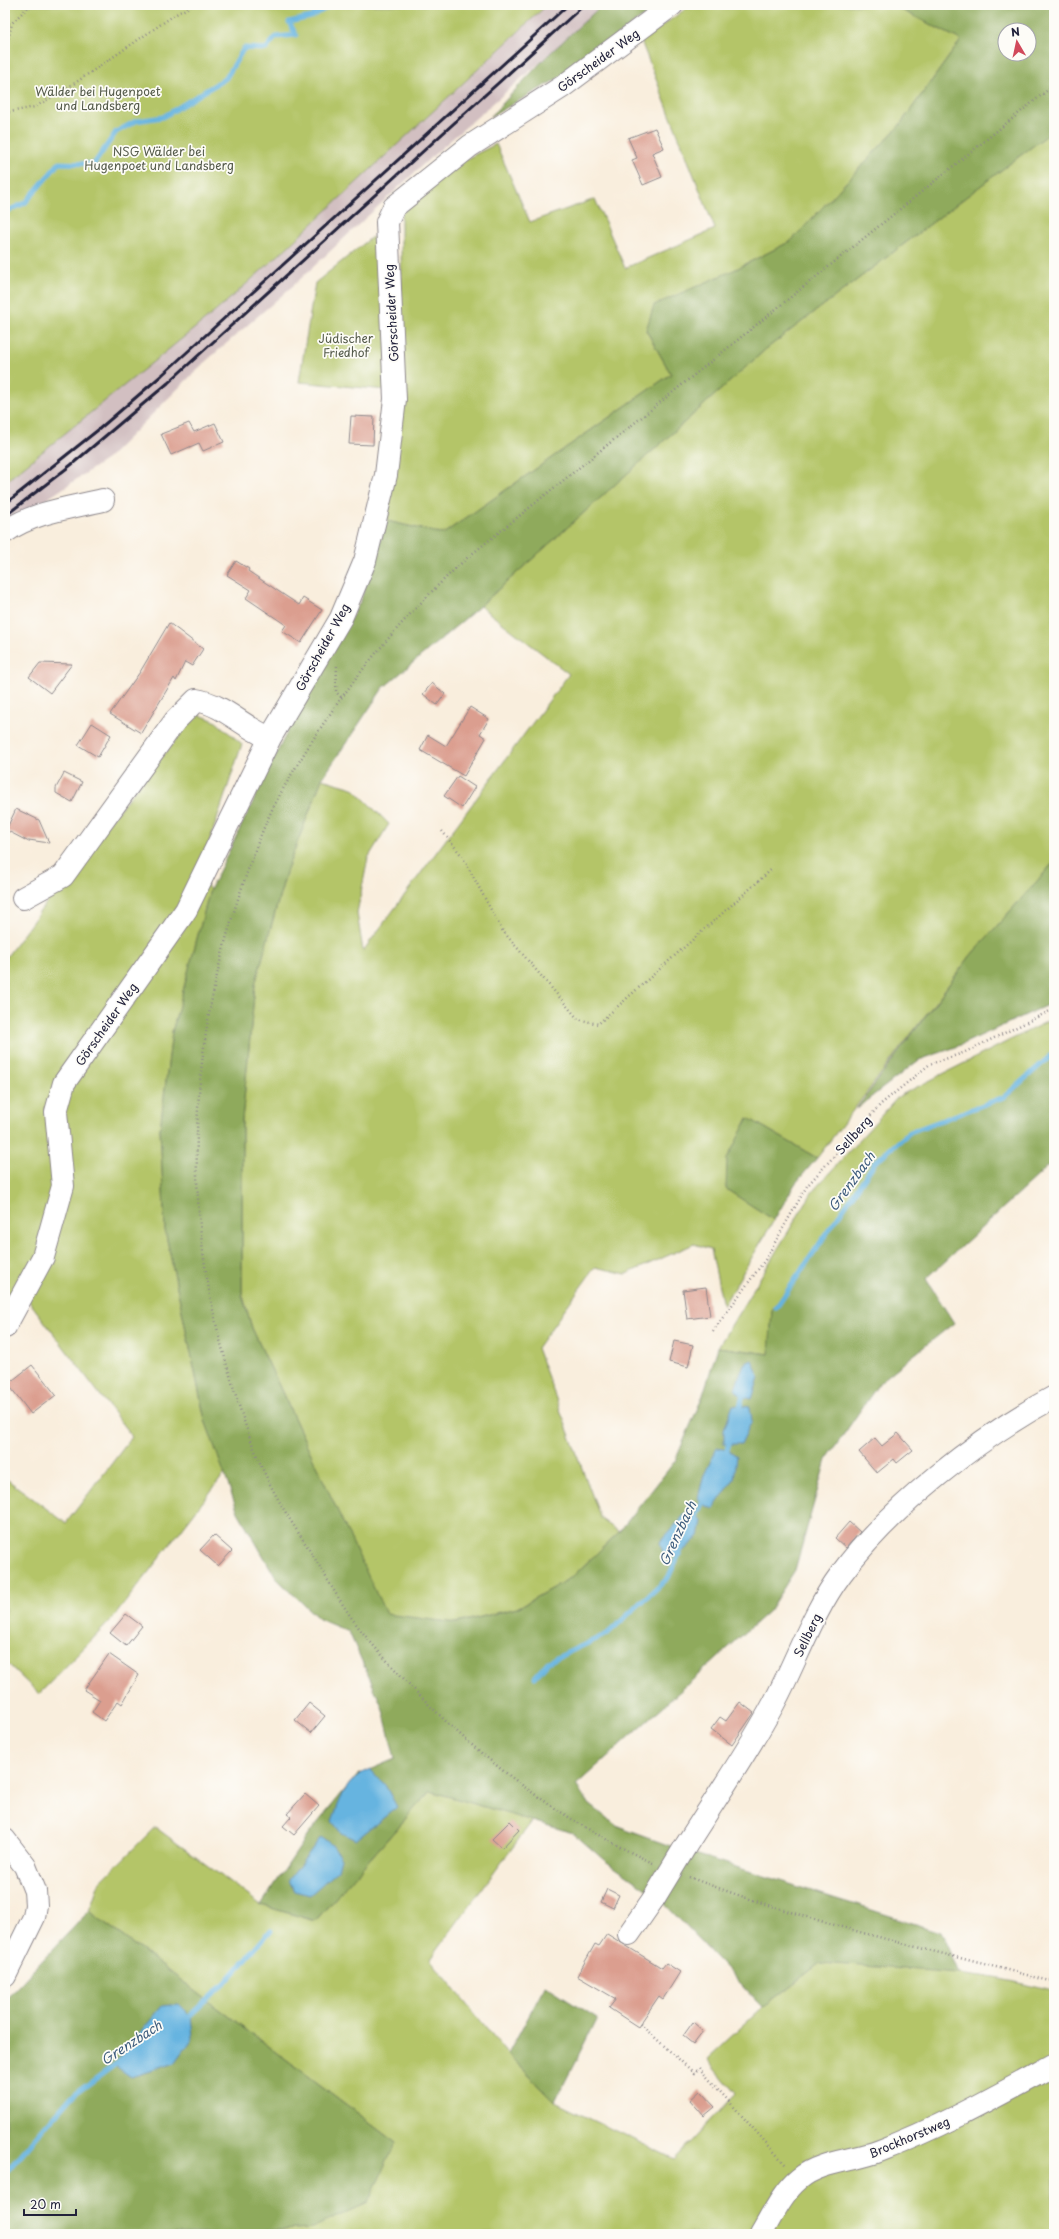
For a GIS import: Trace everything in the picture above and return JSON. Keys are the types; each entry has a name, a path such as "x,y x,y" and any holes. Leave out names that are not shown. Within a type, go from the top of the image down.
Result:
{"street":[{"name":"Görscheider Weg","path":"5,1327 43,1258 63,1186 56,1112 64,1083 186,910 270,738 341,618 365,561 386,475 395,399 387,222 394,207 470,146 562,87 672,5"},
{"path":"5,532 15,524 34,516 103,500"},
{"path":"23,898 63,876 175,721 196,700 207,702 250,729 270,738"},
{"name":"Sellberg","path":"629,1934 654,1898 774,1703 827,1594 854,1557 880,1529 939,1475 1003,1428 1054,1398"},
{"path":"5,1840 25,1866 35,1891 36,1905 34,1917 5,1976"},
{"name":"Brockhorstweg","path":"761,2234 782,2199 798,2179 812,2170 885,2149 966,2112 1054,2065"}],"path":[{"path":"5,54 12,24 30,5"},
{"path":"5,113 35,107 66,89 176,14 193,5"},
{"path":"5,24 12,24"},
{"path":"5,69 5,80"},
{"path":"658,1865 600,1836 531,1792 479,1753 445,1722 366,1638 330,1584 272,1488 249,1434 218,1334 207,1282 199,1230 196,1142 202,1048 212,989 227,931 265,825 277,800 341,697 380,645 426,596 467,558 1054,85"},
{"path":"321,652 337,663 336,692 341,697"},
{"path":"442,831 462,856 502,930 578,1019 598,1024 771,870"},
{"name":"Sellberg","path":"713,1331 765,1260 807,1186 881,1104 930,1064 963,1053 1054,1009"},
{"path":"686,1876 729,1893 805,1916 1054,1982"},
{"path":"640,2024 694,2073 699,2068 798,2179"}],"shaded area":[{"path":"547,5 602,5 546,57 429,159 295,284 205,362 107,459 5,527 5,481 281,253"}],"green space":[{"name":"NSG Wälder bei Hugenpoet und Landsberg","path":"5,5 547,5 281,253 216,311 5,482"},
{"path":"602,5 659,5 557,79 490,117 546,57"},
{"path":"691,5 892,5 961,40 899,126 791,241 736,269 646,330 671,374 443,534 387,521 397,445 401,368 401,214 440,172 496,144 530,222 595,199 625,268 715,229 641,41"},
{"path":"892,5 1054,5 1054,130 766,349 480,606 383,688 322,779 287,869 255,985 242,1120 242,1295 252,1328 386,1614 457,1623 517,1608 572,1577 619,1532 675,1461 702,1398 718,1347 769,1354 772,1310 876,1161 907,1132 1011,1094 1047,1060 1054,1058 1054,1161 926,1279 954,1323 880,1382 826,1460 795,1570 769,1611 576,1785 588,1803 618,1827 676,1848 941,1932 959,1973 820,1963 763,2007 659,1898 604,1860 573,1833 430,1791 315,1921 261,1905 310,1832 357,1775 395,1759 382,1706 349,1632 319,1619 276,1578 238,1512 205,1420 165,1230 160,1129 172,1032 210,890 287,732 360,602 387,521 443,534 671,374 646,330 654,305 736,269 791,241 899,126 961,40"},
{"path":"1054,130 1054,862 971,955 817,1158 748,1118 726,1189 774,1220 723,1306 711,1249 694,1244 626,1274 595,1267 537,1348 601,1519 619,1532 572,1577 517,1608 457,1623 386,1615 252,1328 242,1292 242,1120 255,985 287,869 322,779 353,788 389,824 368,858 357,913 363,951 569,674 480,606 766,349"},
{"name":"Jüdischer Friedhof","path":"372,237 385,251 387,390 299,382 315,283"},
{"path":"197,714 215,721 242,744 199,873 210,890 172,1032 160,1129 165,1230 205,1420 225,1473 113,1618 39,1694 5,1661 5,1478 66,1523 132,1437 28,1300 5,1305 5,959 68,873"},
{"path":"1054,862 1054,1002 956,1047 919,1060 857,1108 971,955"},
{"path":"1054,1018 1054,1058 1047,1060 1011,1094 994,1100 772,1310 770,1354 718,1347 813,1191 899,1096"},
{"path":"748,1118 817,1158 795,1184 774,1220 726,1189 727,1159"},
{"path":"430,1791 533,1820 430,1959 508,2054 555,2102 674,2159 736,2094 707,2059 763,2007 820,1963 909,1968 968,1974 1026,1984 1054,1992 1054,2234 250,2234 396,2142 89,1911 99,1883 155,1827 261,1905 315,1921"},
{"path":"89,1911 396,2142 368,2203 312,2228 253,2232 250,2234 5,2234 5,2000"},
{"path":"545,1985 597,2018 555,2102 508,2054"}],"water":[{"path":"752,1360 759,1377 752,1399 742,1397 735,1389 744,1364"},
{"path":"733,1405 750,1407 752,1421 741,1444 724,1444 724,1430"},
{"path":"717,1448 728,1450 737,1456 734,1479 713,1509 702,1504 698,1498 704,1475"},
{"path":"686,1513 697,1515 702,1521 699,1536 678,1556 664,1557 660,1542"},
{"path":"370,1769 385,1785 397,1807 356,1840 341,1833 332,1821 341,1797 349,1784 362,1773"},
{"path":"321,1837 332,1845 341,1858 338,1870 310,1895 294,1891 289,1880"},
{"path":"179,2004 191,2016 193,2038 175,2063 131,2077 114,2065 162,2006"}],"building":[{"path":"655,128 664,148 652,153 662,177 643,185 632,160 637,158 628,138"},
{"path":"351,416 374,417 373,445 349,444"},
{"path":"189,423 194,432 215,423 224,442 203,451 199,443 171,455 161,434"},
{"path":"236,561 249,569 248,571 299,605 303,598 322,610 301,643 282,631 286,625 246,598 251,590 227,575"},
{"path":"169,623 203,649 192,666 185,662 176,681 174,678 141,733 110,714 140,672"},
{"path":"40,663 72,664 50,693 29,677"},
{"path":"432,683 445,694 437,705 423,694"},
{"path":"470,707 489,719 480,734 486,738 464,776 420,750 428,735 446,746"},
{"path":"92,723 111,735 98,757 78,745"},
{"path":"64,773 82,782 72,802 56,793 56,788"},
{"path":"458,776 475,787 462,808 444,796"},
{"path":"16,809 39,820 49,843 29,840 29,842 6,830"},
{"path":"706,1287 710,1316 687,1319 683,1290"},
{"path":"674,1341 693,1345 688,1367 669,1362"},
{"path":"32,1365 56,1395 31,1414 8,1384"},
{"path":"898,1433 913,1450 897,1463 894,1459 877,1473 859,1452 875,1438 882,1446"},
{"path":"849,1522 860,1532 846,1548 835,1538"},
{"path":"214,1535 232,1551 218,1566 200,1550"},
{"path":"126,1614 142,1626 126,1646 110,1633"},
{"path":"109,1654 139,1675 122,1704 118,1701 104,1721 92,1712 100,1700 84,1690"},
{"path":"740,1702 754,1713 732,1745 711,1729 720,1717 726,1721"},
{"path":"309,1703 325,1716 311,1733 295,1720"},
{"path":"305,1794 319,1806 294,1835 283,1826 291,1817 287,1814"},
{"path":"510,1821 519,1830 502,1848 492,1839"},
{"path":"607,1889 619,1895 613,1908 601,1902"},
{"path":"607,1934 662,1968 666,1963 680,1972 663,1999 659,1996 638,2027 609,2008 616,1999 577,1976 595,1944 599,1946"},
{"path":"693,2022 703,2031 693,2044 683,2036"},
{"path":"700,2091 715,2107 704,2116 690,2100"}],"waterway":[{"path":"5,212 25,203 59,163 94,164 116,132 136,121 163,117 226,78 244,48 266,49 276,37 296,35 289,22 311,17 331,5"},
{"name":"Grenzbach","path":"776,1308 875,1162 910,1132 1004,1097 1054,1053"},
{"name":"Grenzbach","path":"739,1410 744,1390"},
{"name":"Grenzbach","path":"725,1456 731,1437"},
{"name":"Grenzbach","path":"694,1521 704,1499"},
{"name":"Grenzbach","path":"535,1677 548,1662 607,1634 668,1578 681,1550"},
{"name":"Grenzbach","path":"186,2019 226,1982 271,1930"},
{"name":"Grenzbach","path":"5,2173 72,2096 120,2061"}],"railway":[{"path":"5,504 98,430 162,375 568,5"},
{"path":"5,516 71,465 168,383 584,5"}],"park label":[{"name":"Wälder bei Hugenpoet und Landsberg","path":"98,98"}]}
